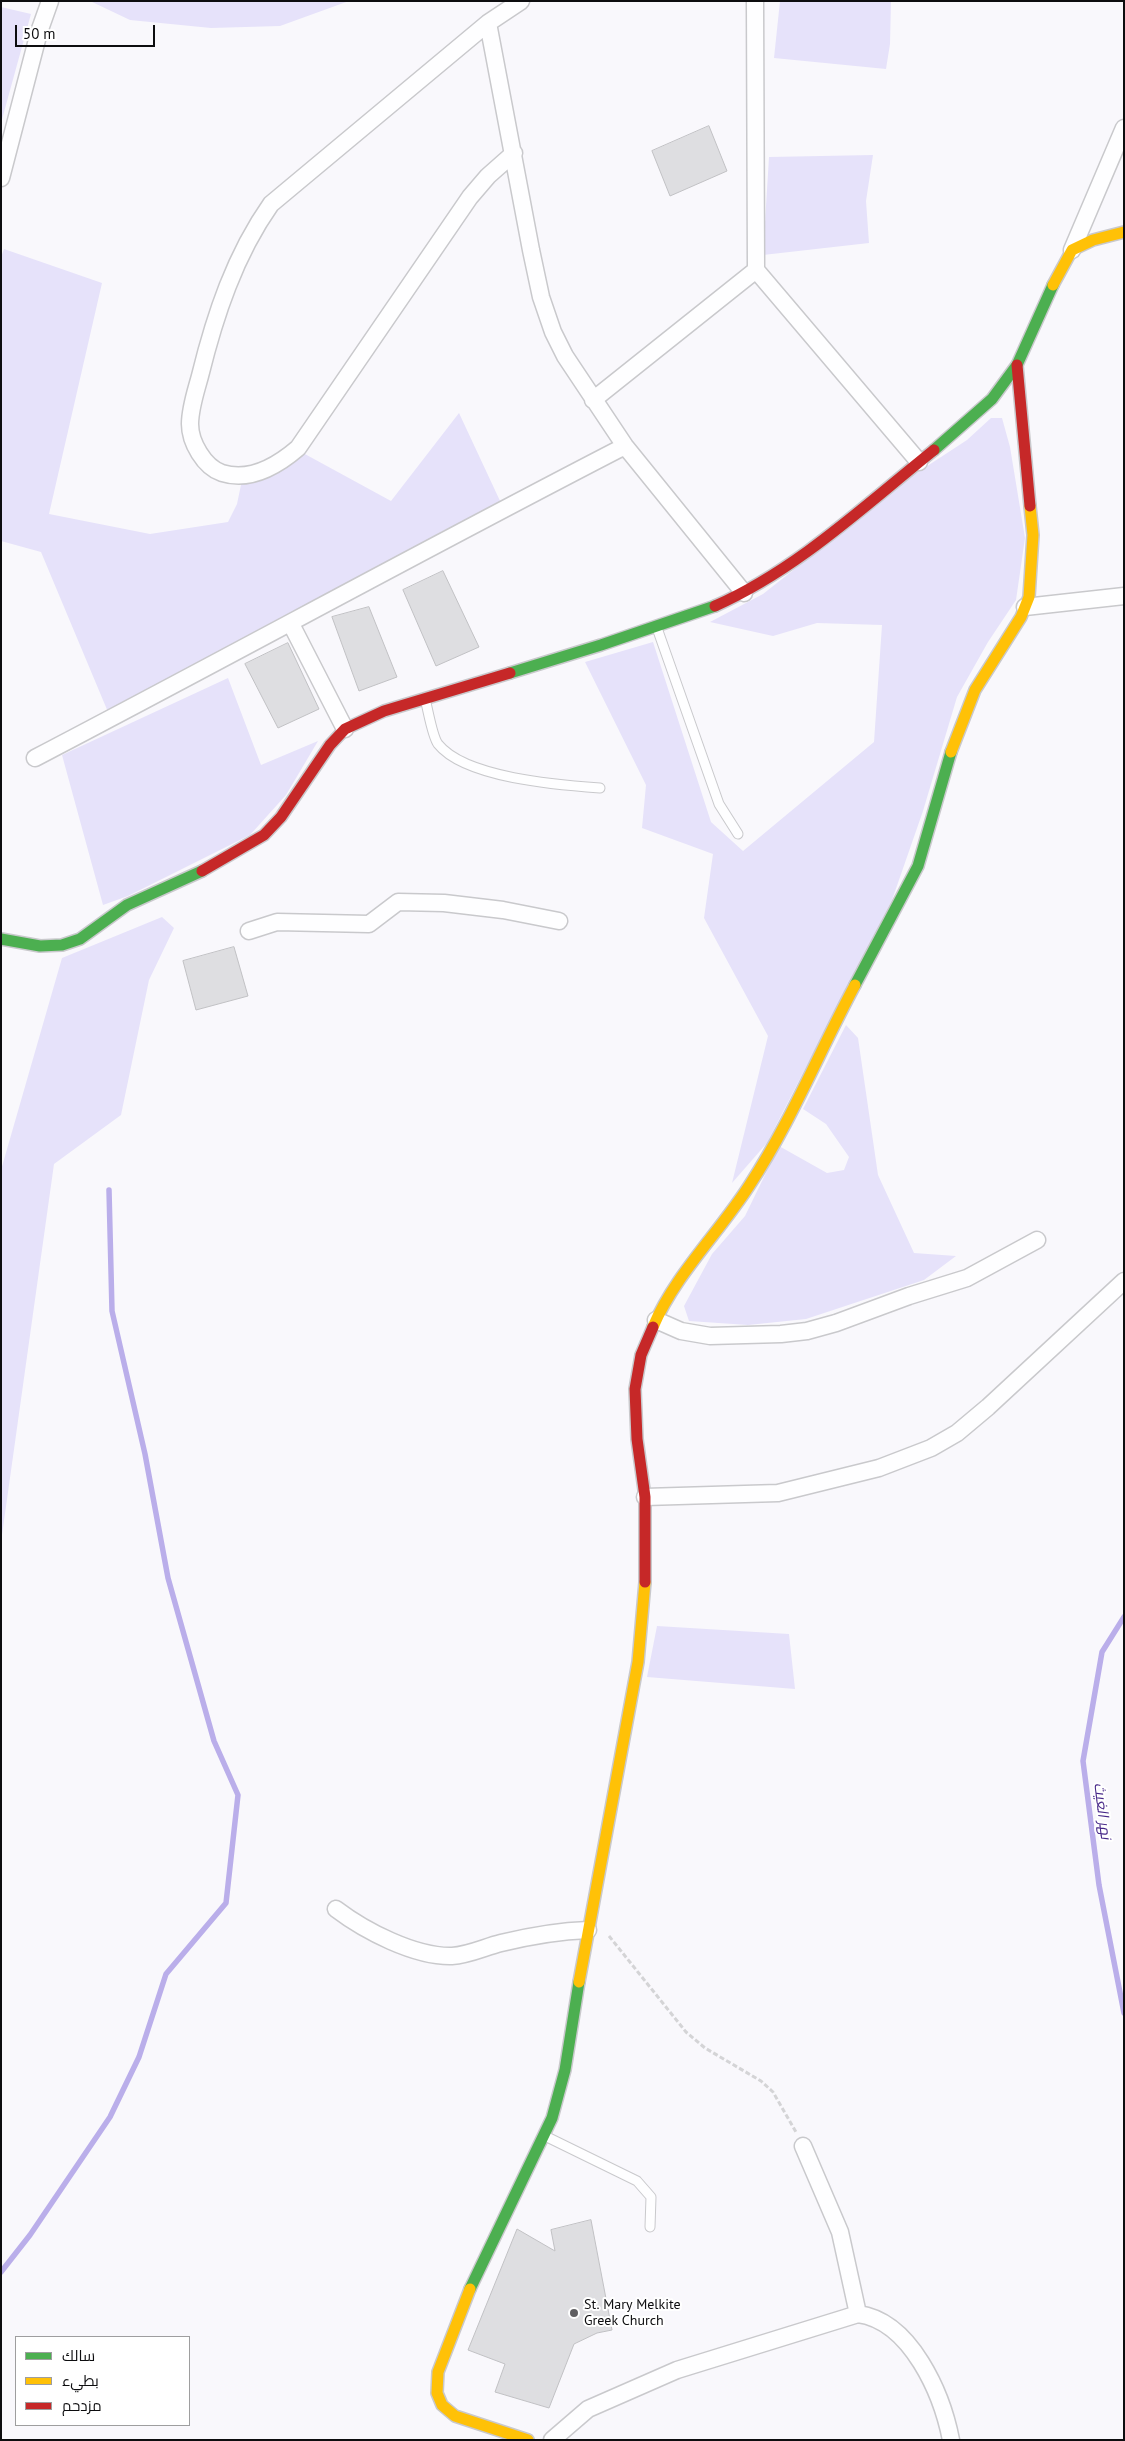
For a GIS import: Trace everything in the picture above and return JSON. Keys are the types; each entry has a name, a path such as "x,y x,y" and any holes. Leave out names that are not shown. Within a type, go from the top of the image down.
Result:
{"street":[{"path":"1,178 39,32 50,1"},
{"path":"514,153 488,176 470,198 298,448 282,462 250,475 230,475 219,472 208,464 193,438 190,426 191,411 212,330 242,250 257,223 271,204 488,22 521,1"},
{"path":"755,1 756,270 919,462"},
{"path":"488,22 541,297 561,348 593,400 625,446 744,593"},
{"path":"1,939 40,946 62,945 80,939 127,905 193,876 241,850 264,835 281,817 330,745 345,730 384,712 703,611 744,593 793,563 822,542 961,428 992,399 1016,365 1059,272 1072,250 1124,128"},
{"path":"1072,250 1093,240 1124,232"},
{"path":"593,400 756,270"},
{"path":"528,2440 455,2416 442,2405 437,2393 437,2380 438,2372 471,2286 552,2118 565,2070 638,1662 646,1568 645,1497 637,1439 635,1389 641,1355 656,1320 689,1266 748,1188 785,1128 833,1026 918,866 951,752 975,690 1022,617 1029,597 1033,535 1016,365"},
{"path":"35,758 291,624 449,537 625,446"},
{"path":"1025,607 1124,596"},
{"path":"291,624 345,730"},
{"path":"249,931 276,922 369,924 398,902 444,903 503,910 559,921"},
{"path":"656,1320 681,1331 710,1336 781,1334 807,1330 836,1323 909,1296 967,1278 1037,1240"},
{"path":"645,1497 778,1493 879,1468 931,1448 956,1433 988,1407 1124,1281"},
{"path":"336,1909 350,1920 380,1935 413,1949 442,1956 464,1954 590,1923"},
{"path":"803,2146 840,2232 858,2314"},
{"path":"552,2440 588,2409 677,2370 858,2314 879,2320 893,2329 917,2355 934,2386 948,2422 951,2440"}],"lane":[{"path":"657,627 719,804 738,834"},
{"path":"425,699 438,743 462,761 492,772 548,785 600,788"},
{"path":"544,2135 637,2181 651,2197 650,2227"}],"path":[{"path":"590,1923 696,2042 761,2081 773,2092 790,2119 803,2146"}],"shaded area":[{"path":"90,1 349,1 280,26 211,28 130,20"},
{"path":"780,1 891,1 890,44 886,69 774,58"},
{"path":"1,7 31,14 1,123"},
{"path":"873,155 866,201 869,243 763,255 769,157"},
{"path":"4,249 102,283 49,514 150,534 228,522 237,504 242,480 303,453 391,501 459,413 501,503 441,532 287,619 108,712 41,552 1,541 1,257"},
{"path":"991,418 1002,418 1010,447 1025,538 1016,600 988,642 957,697 923,811 892,900 767,1143 732,1183 768,1036 704,918 713,854 642,828 646,785 585,662 653,642 711,822 743,851 874,742 882,625 817,623 773,636 710,622 763,594 915,474 967,440"},
{"path":"228,678 261,765 318,741 286,795 250,835 128,896 103,905 62,755"},
{"path":"162,917 174,928 149,980 121,1115 54,1164 1,1542 1,1170 62,958"},
{"path":"846,1025 858,1038 878,1175 914,1253 956,1256 924,1280 806,1319 748,1325 689,1321 684,1306 712,1254 745,1216 779,1146 827,1173 844,1170 849,1157 826,1124 803,1109"},
{"path":"657,1626 789,1634 795,1689 647,1677"}],"building":[{"path":"709,126 727,171 670,196 652,151"},
{"path":"443,571 479,647 436,666 403,590"},
{"path":"369,607 397,677 359,691 332,617"},
{"path":"288,643 319,709 278,728 245,664"},
{"path":"234,947 248,996 196,1010 183,961"},
{"path":"591,2220 612,2330 597,2333 574,2344 549,2408 495,2392 505,2364 468,2350 517,2229 555,2251 551,2230"}],"waterway":[{"path":"1,2272 30,2235 110,2117 139,2057 166,1974 226,1903 238,1795 214,1741 168,1578 145,1454 112,1311 109,1190"},
{"name":"نهر الغيث","path":"1124,1617 1102,1652 1083,1761 1099,1885 1124,2013"}],"traffic: fast":[{"path":"934,450 992,399 1017,365 1053,285"},
{"path":"510,673 601,645 715,606"},
{"path":"855,985 918,866 951,752"},
{"path":"1,939 40,946 62,945 80,939 127,905 202,871"},
{"path":"470,2289 552,2118 565,2070 579,1982"}],"traffic: slow":[{"path":"1053,285 1072,250 1093,240 1124,232"},
{"path":"951,752 975,690 1021,617 1029,597 1033,535 1030,506"},
{"path":"653,1327 662,1308 685,1272 737,1204 764,1162 792,1112 855,985"},
{"path":"579,1982 638,1662 645,1582"},
{"path":"470,2289 438,2372 437,2393 442,2405 455,2416 528,2440"}],"traffic: jam":[{"path":"1017,365 1030,506"},
{"path":"715,606 745,591 802,555 856,514 934,450"},
{"path":"202,871 264,835 281,817 330,745 345,729 384,711 510,673"},
{"path":"645,1582 645,1497 637,1439 635,1389 641,1355 653,1327"}],"place":[{"name":"St. Mary Melkite Greek Church","path":"574,2313"}]}
